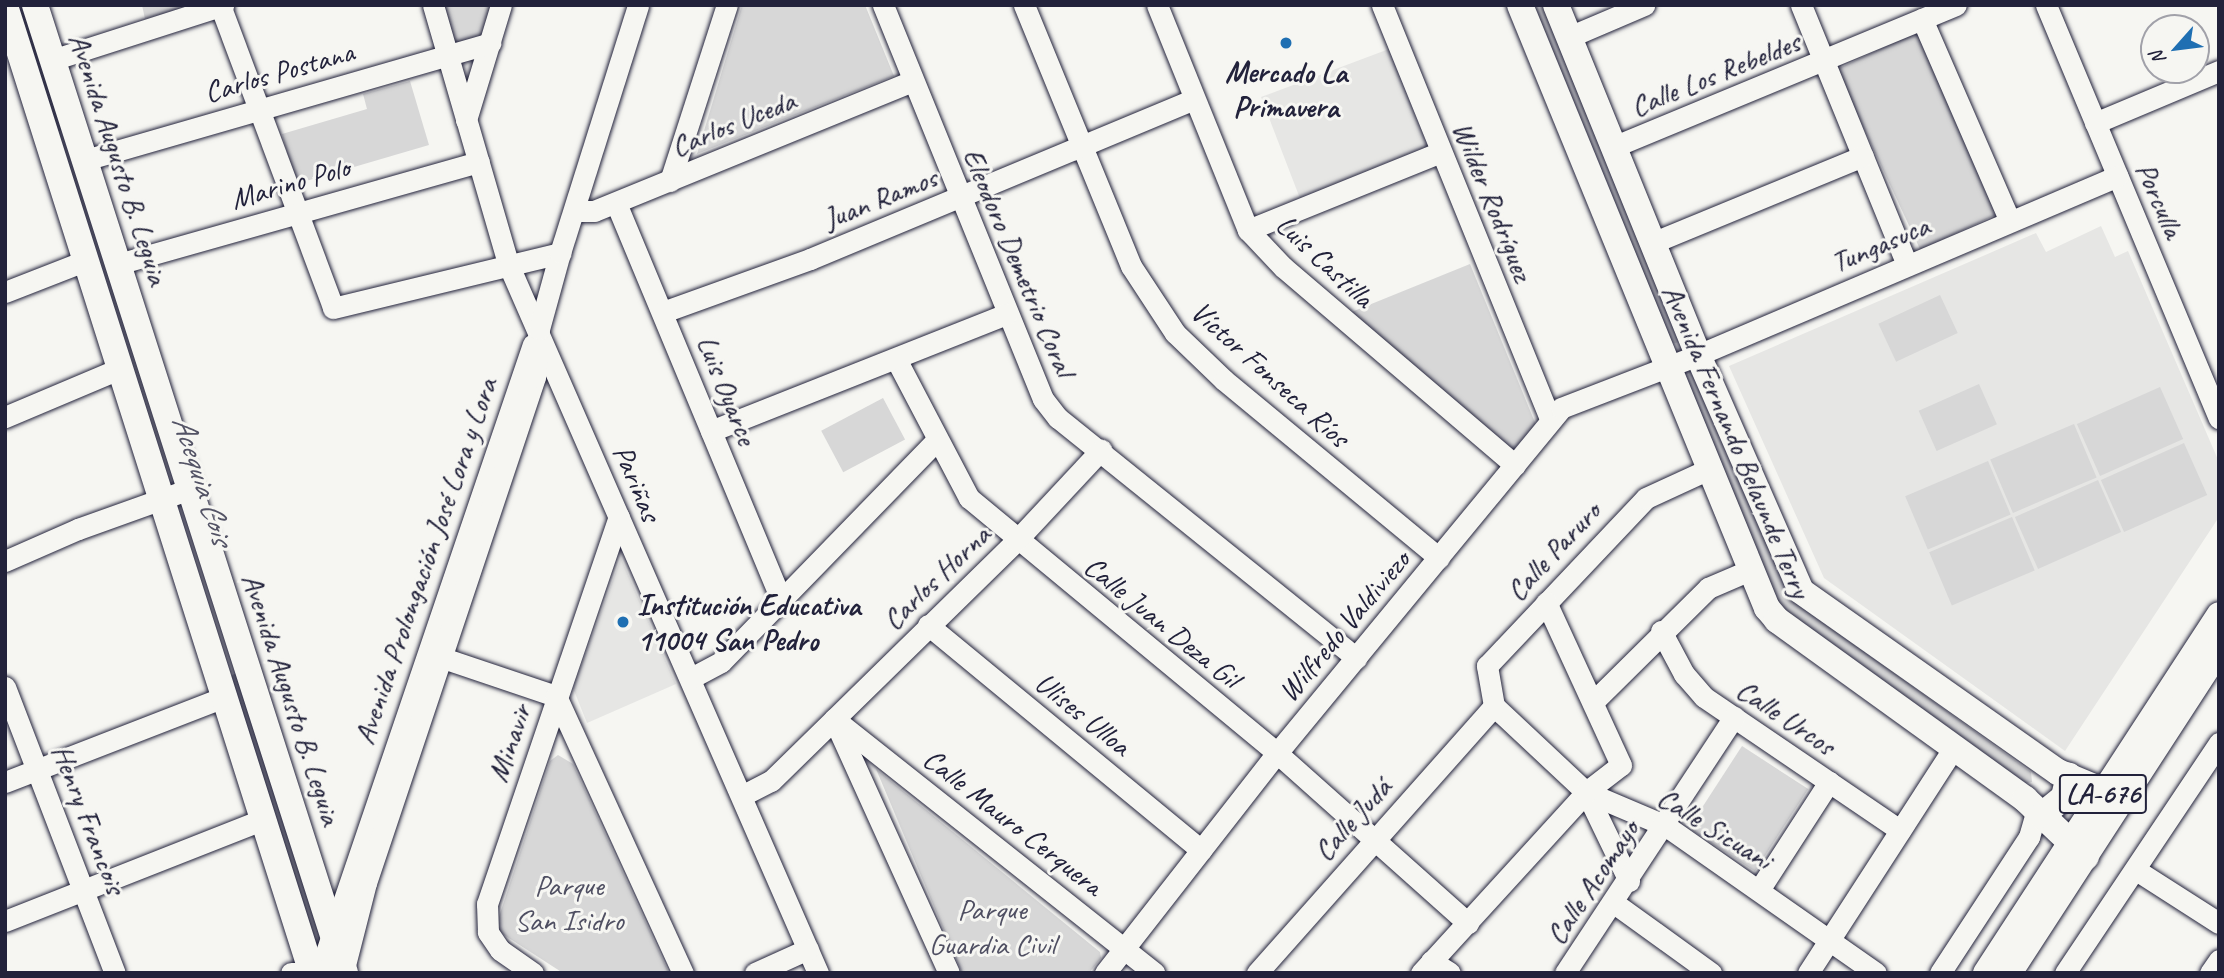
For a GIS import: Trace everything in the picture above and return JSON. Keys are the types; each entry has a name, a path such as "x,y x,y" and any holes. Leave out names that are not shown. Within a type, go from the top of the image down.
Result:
{"main road":[{"name":"Avenida Augusto B. Leguia","path":"35,5 332,937 340,972"},
{"name":"Avenida Fernando Belaunde Terry","path":"1520,5 1750,570 1777,620 1954,747 2039,812 2078,852"},
{"name":"Avenida Fernando Belaunde Terry","path":"1556,5 1698,355 1801,591 2069,776 2115,794"},
{"name":"Avenida Augusto B. Leguia","path":"5,6 164,498 312,973"},
{"name":"LA-676","path":"2009,973 2219,615"},
{"name":"LA-676","path":"2115,794 2219,650"},
{"path":"2039,812 2064,797 2069,776"},
{"name":"LA-676","path":"1986,973 2078,852"}],"street":[{"path":"52,60 221,5 257,109 333,308 560,253"},
{"name":"Pariñas","path":"433,5 509,266 540,329 818,973"},
{"path":"466,120 501,5"},
{"name":"Avenida Prolongación José Lora y Lora","path":"332,937 535,377 540,329 560,253 638,5"},
{"path":"670,181 727,5"},
{"name":"Eleodoro Demetrio Coral","path":"883,5 959,198 1043,399 1058,418 1356,658"},
{"name":"Víctor Fonseca Ríos","path":"1024,5 1131,266 1175,333 1224,380 1439,558"},
{"name":"Luis Castilla","path":"1157,5 1248,230 1283,267 1515,465"},
{"name":"Wilder Rodríguez","path":"1382,5 1550,419"},
{"path":"1569,37 1644,5"},
{"path":"1801,5 1907,265"},
{"name":"Calle Los Rebeldes","path":"1613,147 1824,62 1956,5"},
{"name":"Porculla","path":"2046,5 2117,176 2213,385 2219,418"},
{"path":"1922,19 2010,221"},
{"name":"Carlos Postana","path":"85,160 490,43"},
{"path":"2095,122 2219,72"},
{"name":"Carlos Uceda","path":"574,211 594,211 616,203 913,81"},
{"name":"Juan Ramos","path":"663,312 810,259 1194,99"},
{"path":"1248,230 1441,152"},
{"path":"1652,243 1863,156"},
{"name":"Marino Polo","path":"118,264 297,211 479,162"},
{"name":"Tungasuca","path":"1666,368 2117,176"},
{"name":"Luis Oyarce","path":"616,203 781,600"},
{"path":"5,292 87,260"},
{"path":"711,431 1007,314"},
{"name":"Calle Juan Deza Gil","path":"896,359 936,441 969,498 1016,541 1277,753 1468,923"},
{"path":"5,417 121,368"},
{"name":"Wilfredo Valdiviezo","path":"1105,973 1277,753 1550,419 1571,402 1666,368"},
{"path":"691,678 721,662 936,441"},
{"name":"Carlos Horna","path":"743,795 771,781 1016,541 1101,450"},
{"name":"Calle Paruro","path":"1494,706 1487,666 1646,498 1709,469"},
{"path":"5,561 190,489"},
{"name":"Minavir","path":"533,973 494,941 485,921 486,904 619,517"},
{"path":"1594,701 1661,631 1708,588 1750,570"},
{"path":"1450,973 1426,967 1586,792 1621,765 1594,701 1546,602"},
{"name":"Ulises Ulloa","path":"928,625 1201,849"},
{"name":"Calle Urcos","path":"1661,631 1694,688 1900,830"},
{"path":"434,655 556,696 683,973"},
{"name":"Avenida Prolongación José Lora y Lora","path":"340,972 434,655"},
{"name":"Henry Francois","path":"5,687 39,769 115,973"},
{"path":"5,782 225,697"},
{"name":"Calle Sicuani","path":"1494,706 1586,792 1666,826 1876,973"},
{"name":"Calle Judá","path":"1257,973 1374,838 1494,706"},
{"name":"Calle Acomayo","path":"1565,973 1666,826 1734,717"},
{"path":"834,719 949,973"},
{"name":"Calle Mauro Cerquera","path":"834,719 1125,947 1154,973"},
{"path":"2066,973 2219,743"},
{"path":"1808,973 1954,747"},
{"path":"1759,890 1829,782"},
{"path":"1586,792 1629,881"},
{"path":"1940,973 2029,837 2039,812"},
{"path":"5,921 264,819"},
{"path":"2136,870 2219,923"},
{"path":"1614,903 1697,969"},
{"path":"755,973 808,949"},
{"path":"2210,973 2219,960"},
{"path":"290,973 299,973"}],"shaded area":[{"path":"1389,49 1427,145 1421,155 1396,166 1388,162 1378,166 1376,173 1301,201 1261,97"},
{"path":"2101,226 2115,257 2128,251 2219,462 2219,517 2065,751 1824,578 1729,366 2036,233 2046,252"},
{"name":"Institución Educativa 11004 San Pedro","path":"621,558 676,684 587,723 573,688"}],"green space":[{"path":"142,5 195,5 145,19"},
{"path":"443,5 493,5 482,42 455,49"},
{"path":"742,5 865,5 894,76 697,154"},
{"path":"1531,5 1545,5 1680,341 1676,343 1670,344"},
{"path":"1917,32 2001,212 1920,250 1836,70"},
{"path":"410,81 429,145 296,184 282,134 367,109 363,94"},
{"path":"1470,264 1536,425 1512,451 1349,313"},
{"path":"1940,295 1958,333 1896,362 1878,324"},
{"path":"1690,374 1696,376 1794,601 2031,772 2032,782 2023,784 1778,606 1685,377"},
{"path":"1979,384 1997,424 1937,451 1919,411"},
{"path":"2160,387 2183,439 2100,476 2077,424"},
{"path":"883,398 905,439 843,472 821,431"},
{"path":"2074,424 2097,477 2013,513 1990,460"},
{"path":"2184,443 2207,495 2124,532 2101,480"},
{"path":"1988,461 2011,514 1928,550 1905,496"},
{"path":"2098,480 2121,532 2038,569 2015,517"},
{"path":"2012,517 2035,570 1952,606 1929,552"},
{"path":"1742,746 1808,789 1755,871 1689,828"},
{"name":"Parque San Isidro","path":"558,755 573,764 669,973 563,973 495,929 550,761"},
{"name":"Parque Guardia Civil","path":"876,769 1100,952 1101,958 1089,973 962,973"}],"waterway":[{"name":"Acequia Cois","path":"21,5 59,123"},
{"name":"Acequia Cois","path":"238,681 325,960"}],"place":[{"name":"Mercado La Primavera","path":"1286,43"},
{"name":"Institución Educativa 11004 San Pedro","path":"623,622"}]}
